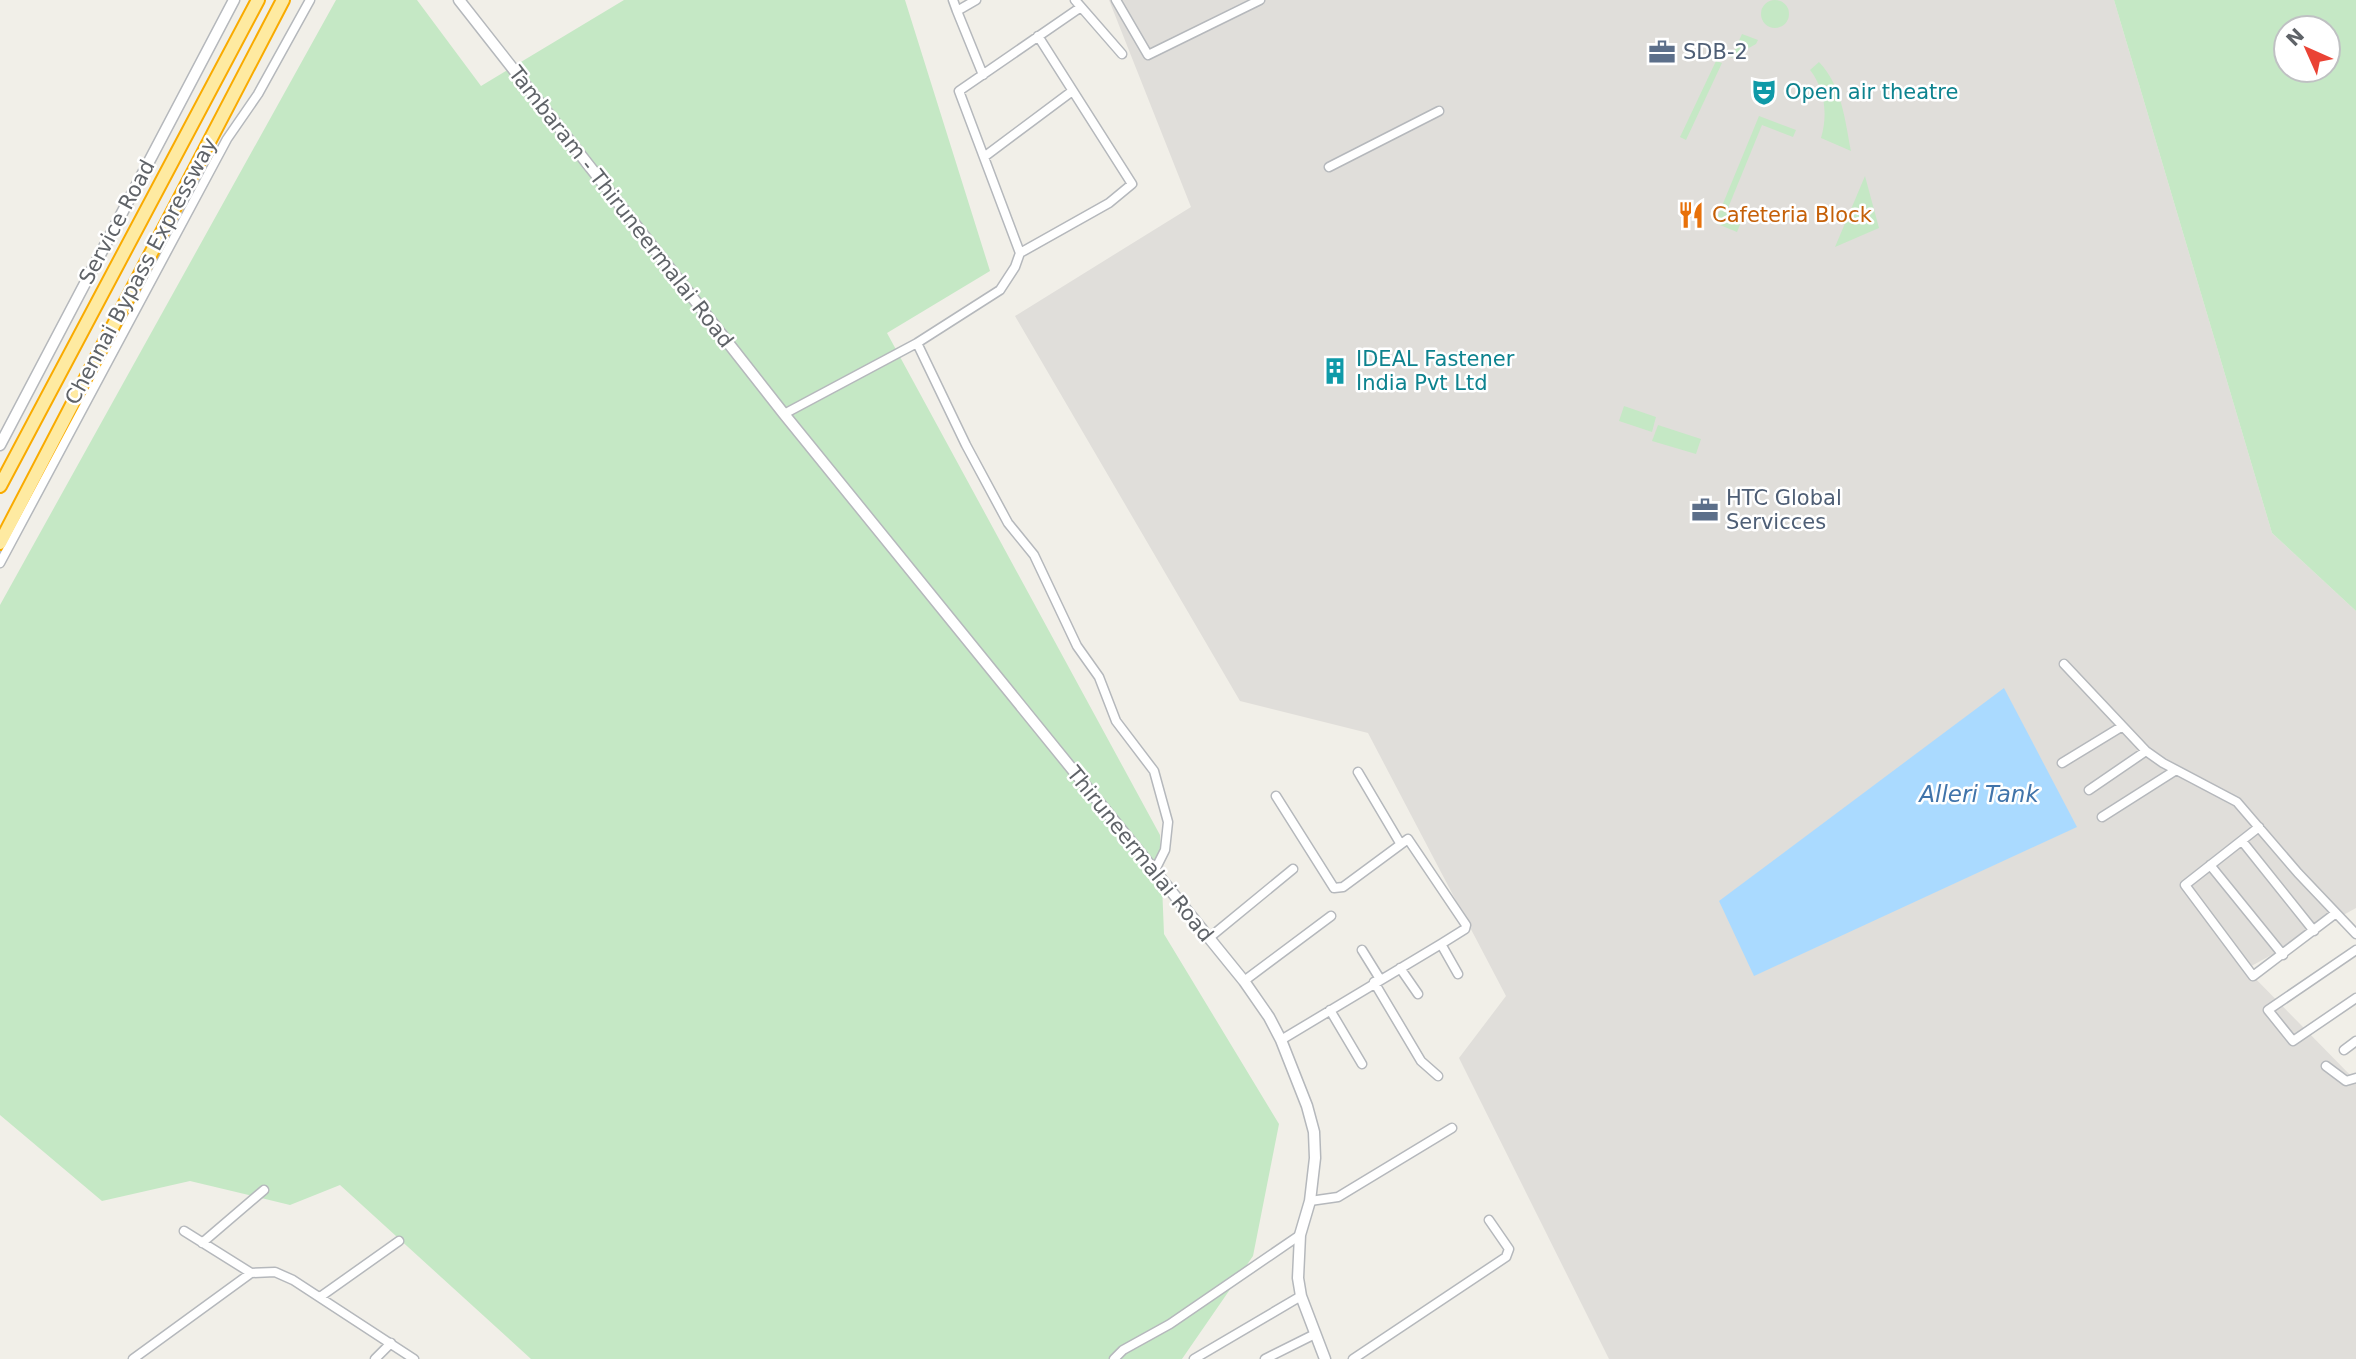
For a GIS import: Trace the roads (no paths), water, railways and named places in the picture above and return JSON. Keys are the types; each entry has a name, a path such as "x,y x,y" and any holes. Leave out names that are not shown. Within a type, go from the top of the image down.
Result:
{"highway":[{"name":"Chennai Bypass Expressway","path":"0,486 258,0"},
{"name":"Chennai Bypass Expressway","path":"0,543 283,0"}],"street":[{"name":"Service Road","path":"0,445 234,0"},
{"path":"0,563 227,139 258,94 310,0"},
{"name":"Tambaram - Thiruneermalai Road","path":"459,0 783,414"},
{"path":"953,0 983,75"},
{"path":"957,11 976,0"},
{"path":"1116,0 1148,55 1259,0"},
{"path":"1020,253 959,91 1038,36 1078,4 1122,54"},
{"path":"783,414 917,343 1000,290 1020,253 1109,203 1132,184 1038,36"},
{"path":"984,157 1072,92"},
{"path":"1329,167 1439,111"},
{"path":"917,343 966,445 1008,523 1034,555 1077,646 1099,677 1116,721 1154,771 1168,822 1165,850 1154,872"},
{"name":"Thiruneermalai Road","path":"783,414 1244,981 1269,1017 1307,1106 1314,1132 1315,1158 1310,1201 1300,1235 1298,1278 1301,1296 1325,1359"},
{"path":"2064,664 2146,751 2237,802 2356,934"},
{"path":"2062,763 2121,727"},
{"path":"2089,790 2146,751"},
{"path":"2102,817 2176,770"},
{"path":"1357,772 1400,843"},
{"path":"1276,796 1334,888 1343,887 1400,843 1411,840 1466,922 1465,929 1281,1040"},
{"path":"2259,827 2185,885 2253,976 2336,913"},
{"path":"2242,841 2314,931"},
{"path":"2210,865 2283,955"},
{"path":"1209,938 1293,869"},
{"path":"1244,981 1331,916"},
{"path":"1441,944 1458,974"},
{"path":"1362,950 1421,1061 1438,1076"},
{"path":"2356,950 2268,1010 2293,1041 2356,998"},
{"path":"1400,968 1418,994"},
{"path":"1330,1010 1362,1064"},
{"path":"2344,1050 2356,1041"},
{"path":"2326,1066 2346,1081 2356,1078"},
{"path":"1310,1201 1338,1197 1452,1128"},
{"path":"202,1244 264,1190"},
{"path":"1353,1359 1506,1257 1509,1249 1489,1220"},
{"path":"184,1231 251,1273 275,1272 320,1297 414,1359"},
{"path":"1114,1359 1123,1350 1170,1324 1300,1235"},
{"path":"320,1297 399,1241"},
{"path":"133,1359 251,1273"},
{"path":"1194,1359 1301,1296"},
{"path":"1265,1359 1315,1334"},
{"path":"375,1359 391,1343"}],"water":[{"name":"Alleri Tank","path":"2004,688 2077,827 1754,976 1719,901"}],"place":[{"name":"SDB-2","path":"1662,52"},
{"name":"Open air theatre","path":"1764,92"},
{"name":"Cafeteria Block","path":"1691,215"},
{"name":"IDEAL Fastener India Pvt Ltd","path":"1335,371"},
{"name":"HTC Global Servicces","path":"1705,510"}]}
